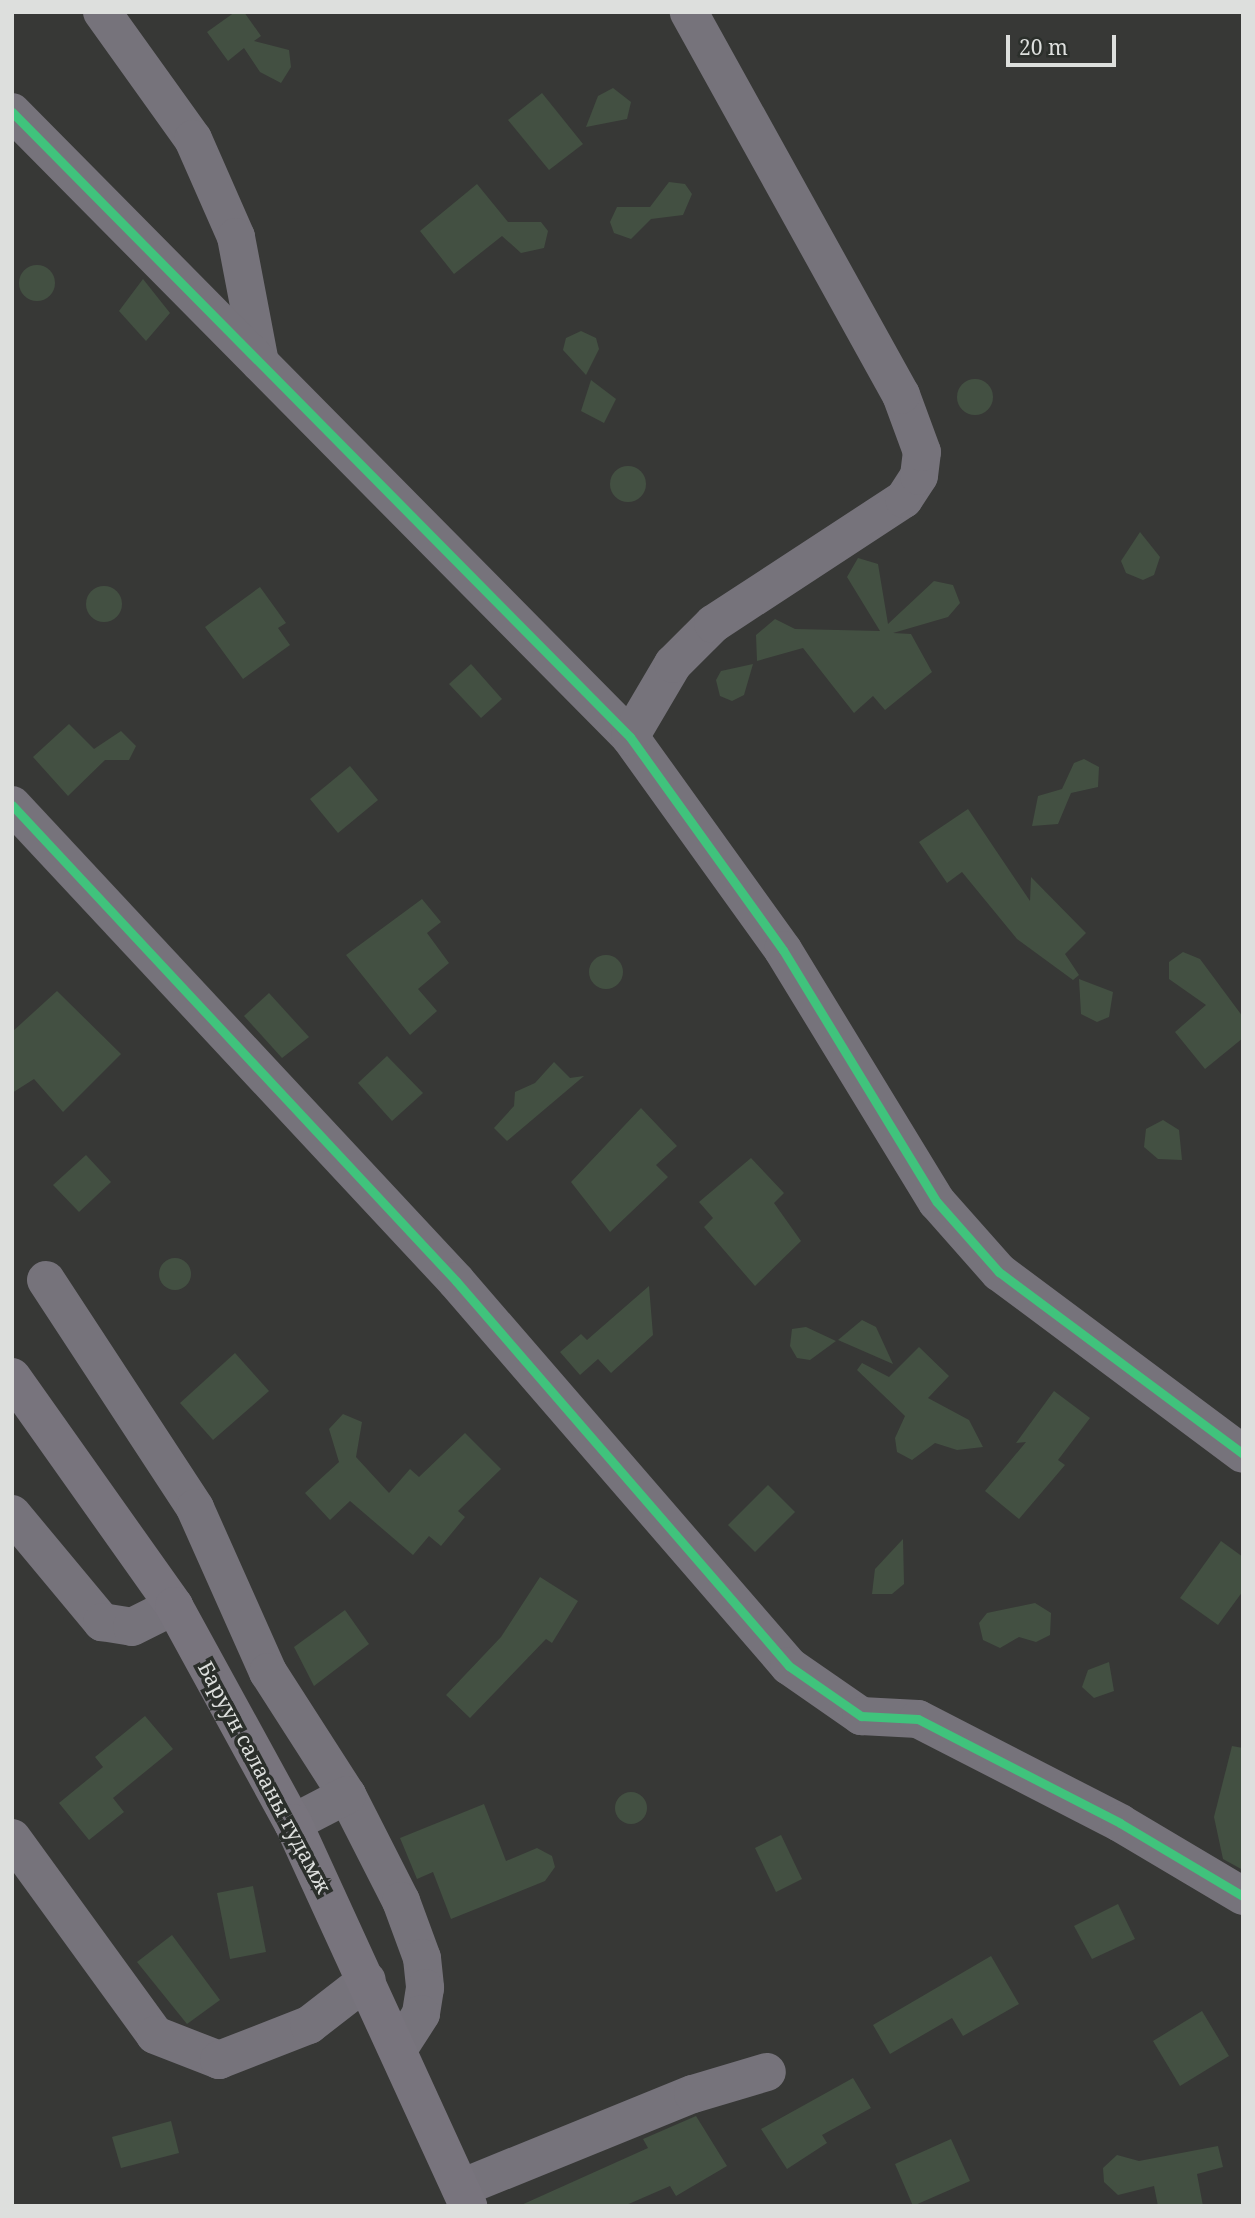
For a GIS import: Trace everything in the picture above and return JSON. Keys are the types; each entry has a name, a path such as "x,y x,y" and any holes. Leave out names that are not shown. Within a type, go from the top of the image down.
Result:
{"main road":[{"name":"Баруун салааны гудамж","path":"12,1377 174,1606 293,1823 399,2048 464,2197"}],"street":[{"path":"102,12 193,139 236,237 260,363"},
{"path":"630,737 673,664 713,624 904,499 919,476 922,452 901,395 689,12"},
{"path":"12,113 630,737 783,950 937,1202 999,1272 1243,1454"},
{"path":"12,805 456,1281 789,1666 861,1716 918,1719 1120,1823 1243,1896"},
{"path":"46,1280 195,1507 268,1672 346,1795 401,1901 422,1958 421,2014 399,2048"},
{"path":"12,1514 102,1622 132,1627 174,1606"},
{"path":"293,1823 346,1795"},
{"path":"12,1838 155,2035 219,2060 309,2025 366,1980"},
{"path":"464,2197 693,2094 766,2072"}],"building":[{"path":"235,12 244,12 261,36 254,41 289,50 291,67 281,83 260,72 244,48 228,61 207,32"},
{"path":"613,88 631,102 627,119 586,127 598,96"},
{"path":"542,93 583,144 549,170 508,120"},
{"path":"669,182 685,184 692,194 683,215 651,219 631,239 614,233 610,222 617,207 650,207"},
{"path":"477,184 508,222 541,222 548,231 544,248 521,253 502,236 454,274 420,231"},
{"path":"37,265 50,270 55,283 50,296 37,301 24,296 19,283 24,270"},
{"path":"143,279 170,313 146,341 119,311"},
{"path":"581,331 596,338 599,349 586,375 563,350 566,338"},
{"path":"975,379 988,384 993,397 988,410 975,415 962,410 957,397 962,384"},
{"path":"591,380 616,399 604,423 581,411"},
{"path":"628,466 641,471 646,484 641,497 628,502 615,497 610,484 615,471"},
{"path":"1140,532 1160,557 1154,575 1143,580 1126,573 1121,561"},
{"path":"858,558 878,564 888,624 934,581 953,585 960,603 948,617 893,633 911,634 932,672 885,710 873,696 854,713 803,648 757,661 756,635 775,619 795,629 880,631 847,577"},
{"path":"104,586 117,591 122,604 117,617 104,622 91,617 86,604 91,591"},
{"path":"260,587 286,623 278,628 290,645 243,679 205,627"},
{"path":"471,664 502,699 481,718 449,684"},
{"path":"753,664 744,695 732,701 720,696 716,680 721,671"},
{"path":"69,724 94,749 121,731 136,746 129,760 105,760 68,796 33,757"},
{"path":"1084,759 1099,767 1098,787 1071,793 1058,824 1032,826 1038,796 1062,789 1074,763"},
{"path":"350,766 378,800 338,833 310,799"},
{"path":"968,809 1030,901 1031,877 1086,933 1065,954 1079,975 1073,980 1017,939 962,872 947,883 919,842"},
{"path":"422,899 441,922 427,933 449,963 418,989 437,1011 410,1035 346,955"},
{"path":"1183,952 1200,959 1243,1017 1243,1038 1205,1069 1175,1032 1206,1005 1169,979 1169,962"},
{"path":"606,955 618,960 623,972 618,984 606,989 594,984 589,972 594,960"},
{"path":"1079,979 1113,992 1109,1017 1097,1022 1081,1014"},
{"path":"57,991 121,1054 63,1112 34,1079 12,1093 12,1032"},
{"path":"269,993 309,1037 282,1058 244,1016"},
{"path":"387,1056 423,1093 392,1121 358,1083"},
{"path":"554,1062 570,1078 584,1076 507,1141 494,1128 514,1106 515,1092 535,1083"},
{"path":"641,1108 677,1146 656,1165 668,1177 610,1232 571,1182"},
{"path":"1163,1120 1179,1130 1182,1160 1158,1159 1144,1147 1146,1129"},
{"path":"86,1155 111,1182 79,1212 53,1185"},
{"path":"751,1158 784,1193 774,1203 801,1241 755,1286 704,1227 713,1218 699,1202"},
{"path":"175,1258 186,1263 191,1274 186,1285 175,1290 164,1285 159,1274 164,1263"},
{"path":"649,1286 653,1335 611,1373 598,1359 580,1375 560,1352 581,1334 587,1340"},
{"path":"862,1320 876,1327 893,1364 838,1340"},
{"path":"806,1327 836,1341 810,1360 797,1358 790,1346 792,1329"},
{"path":"919,1347 949,1376 928,1398 969,1420 983,1447 957,1450 935,1443 912,1460 897,1452 895,1438 905,1416 857,1370 862,1363 889,1377"},
{"path":"235,1353 269,1391 213,1440 180,1403"},
{"path":"1054,1391 1090,1418 1058,1460 1065,1465 1019,1519 985,1491 1026,1442 1016,1443"},
{"path":"343,1414 362,1422 356,1457 389,1493 410,1469 419,1477 465,1433 501,1469 458,1511 465,1517 441,1546 429,1536 413,1555 350,1501 330,1520 305,1493 339,1462 329,1429"},
{"path":"768,1485 795,1512 755,1552 728,1525"},
{"path":"903,1539 904,1584 892,1594 872,1594 875,1569"},
{"path":"1221,1541 1243,1557 1243,1591 1218,1625 1180,1598"},
{"path":"540,1577 578,1601 552,1643 546,1639 470,1718 446,1695 501,1637"},
{"path":"1035,1603 1051,1613 1050,1635 1036,1642 1019,1637 1000,1648 983,1640 979,1623 987,1613"},
{"path":"345,1610 369,1644 314,1686 294,1647"},
{"path":"1109,1662 1114,1691 1094,1698 1082,1687 1088,1670"},
{"path":"145,1716 173,1749 113,1798 124,1812 89,1840 59,1803 103,1767 95,1757"},
{"path":"1232,1746 1243,1748 1243,1870 1223,1859 1214,1817"},
{"path":"631,1792 642,1797 647,1808 642,1819 631,1824 620,1819 615,1808 620,1797"},
{"path":"484,1804 506,1861 537,1848 552,1856 555,1867 545,1881 451,1919 433,1872 417,1879 400,1838"},
{"path":"781,1835 802,1879 776,1892 755,1848"},
{"path":"253,1886 266,1952 230,1959 217,1893"},
{"path":"1118,1904 1135,1939 1092,1959 1074,1926"},
{"path":"172,1935 220,2000 187,2024 137,1962"},
{"path":"991,1956 1019,2004 963,2036 952,2018 890,2054 873,2025"},
{"path":"1202,2011 1229,2056 1180,2086 1153,2041"},
{"path":"853,2078 871,2108 822,2135 827,2143 787,2169 761,2129"},
{"path":"696,2116 727,2166 676,2196 670,2186 624,2206 519,2206 648,2148 643,2139"},
{"path":"171,2121 179,2153 121,2168 112,2137"},
{"path":"951,2139 970,2181 913,2206 895,2164"},
{"path":"1218,2146 1223,2167 1197,2174 1203,2206 1158,2206 1154,2186 1118,2195 1104,2182 1103,2168 1117,2155 1139,2161"}],"cycle path":[{"path":"12,112 630,737 783,950 937,1202 999,1272 1243,1454"},
{"path":"12,805 456,1281 789,1666 861,1716 918,1719 1120,1823 1243,1896"}]}
